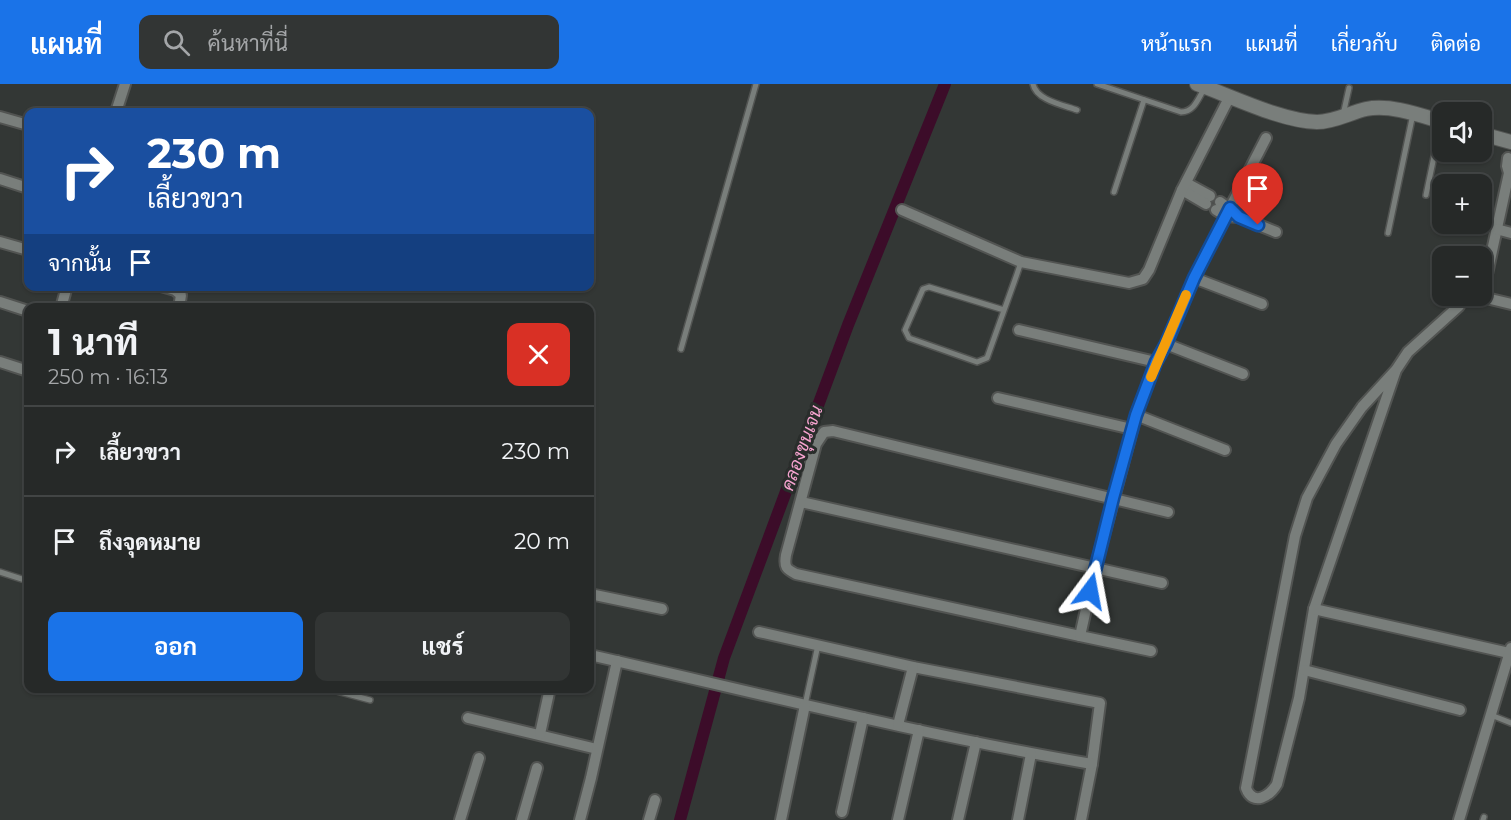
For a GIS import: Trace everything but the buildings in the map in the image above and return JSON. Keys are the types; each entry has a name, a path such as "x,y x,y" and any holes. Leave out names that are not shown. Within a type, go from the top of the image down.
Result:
{"street":[{"path":"117,108 125,84"},
{"path":"1201,85 1229,98 1302,120 1327,121 1366,109 1381,107 1432,119"},
{"path":"902,210 1020,262 1129,283 1143,279 1149,270 1184,187 1229,98"},
{"path":"0,117 24,124"},
{"path":"1492,137 1511,142"},
{"path":"1080,636 1095,569 1136,415 1156,362 1194,278 1218,206 1266,138"},
{"path":"1510,162 1482,297 1511,304"},
{"path":"0,179 24,187"},
{"path":"1184,187 1239,217 1276,232"},
{"path":"1496,229 1511,233"},
{"path":"0,242 24,249"},
{"path":"1194,278 1262,304"},
{"path":"0,302 24,310"},
{"path":"1396,370 1314,609 1299,698 1277,784 1264,798 1255,799 1248,794 1246,789 1295,536 1307,498 1336,444 1362,407 1396,370 1408,352 1459,306"},
{"path":"1019,330 1156,362"},
{"path":"1166,344 1243,374"},
{"path":"0,362 24,370"},
{"path":"998,398 1132,429"},
{"path":"1136,415 1225,450"},
{"path":"1151,651 796,574 787,570 784,565 816,444 824,432 833,431 1168,512"},
{"path":"801,502 1162,583"},
{"path":"594,595 662,609"},
{"path":"1314,609 1510,650 1508,668 1459,820"},
{"path":"759,632 913,667 1100,703 1092,764 1081,820"},
{"path":"594,656 863,718 1031,754 1092,764"},
{"path":"580,820 617,662"},
{"path":"898,725 913,667"},
{"path":"1304,670 1460,710"},
{"path":"540,734 549,693"},
{"path":"781,820 805,705"},
{"path":"468,718 597,749"},
{"path":"842,812 863,718"},
{"path":"898,820 919,730"},
{"path":"958,820 976,742"},
{"path":"1018,820 1031,754"},
{"path":"460,820 479,758"},
{"path":"522,820 537,768"},
{"path":"649,820 655,800"}],"lane":[{"path":"681,349 756,84"},
{"path":"1033,84 1040,96 1077,110"},
{"path":"1097,84 1181,112 1188,112 1193,108 1201,85"},
{"path":"1343,117 1349,88"},
{"path":"1114,192 1144,100"},
{"path":"1388,233 1413,114"},
{"path":"1426,195 1433,162"},
{"path":"1004,310 929,288 923,289 905,330 909,338 977,362 987,358 1004,310 1020,262"},
{"path":"0,572 24,580"},
{"path":"805,705 818,645"},
{"path":"344,693 370,700"},
{"path":"1491,715 1511,723"}],"waterway":[{"name":"คลองขุนเจน","path":"680,820 724,658 848,325 945,84"}],"slow traffic":[{"path":"1151,377 1186,295"}],"route":[{"path":"1090,591 1136,415 1156,362 1194,278 1230,208 1239,217 1258,225"}]}
